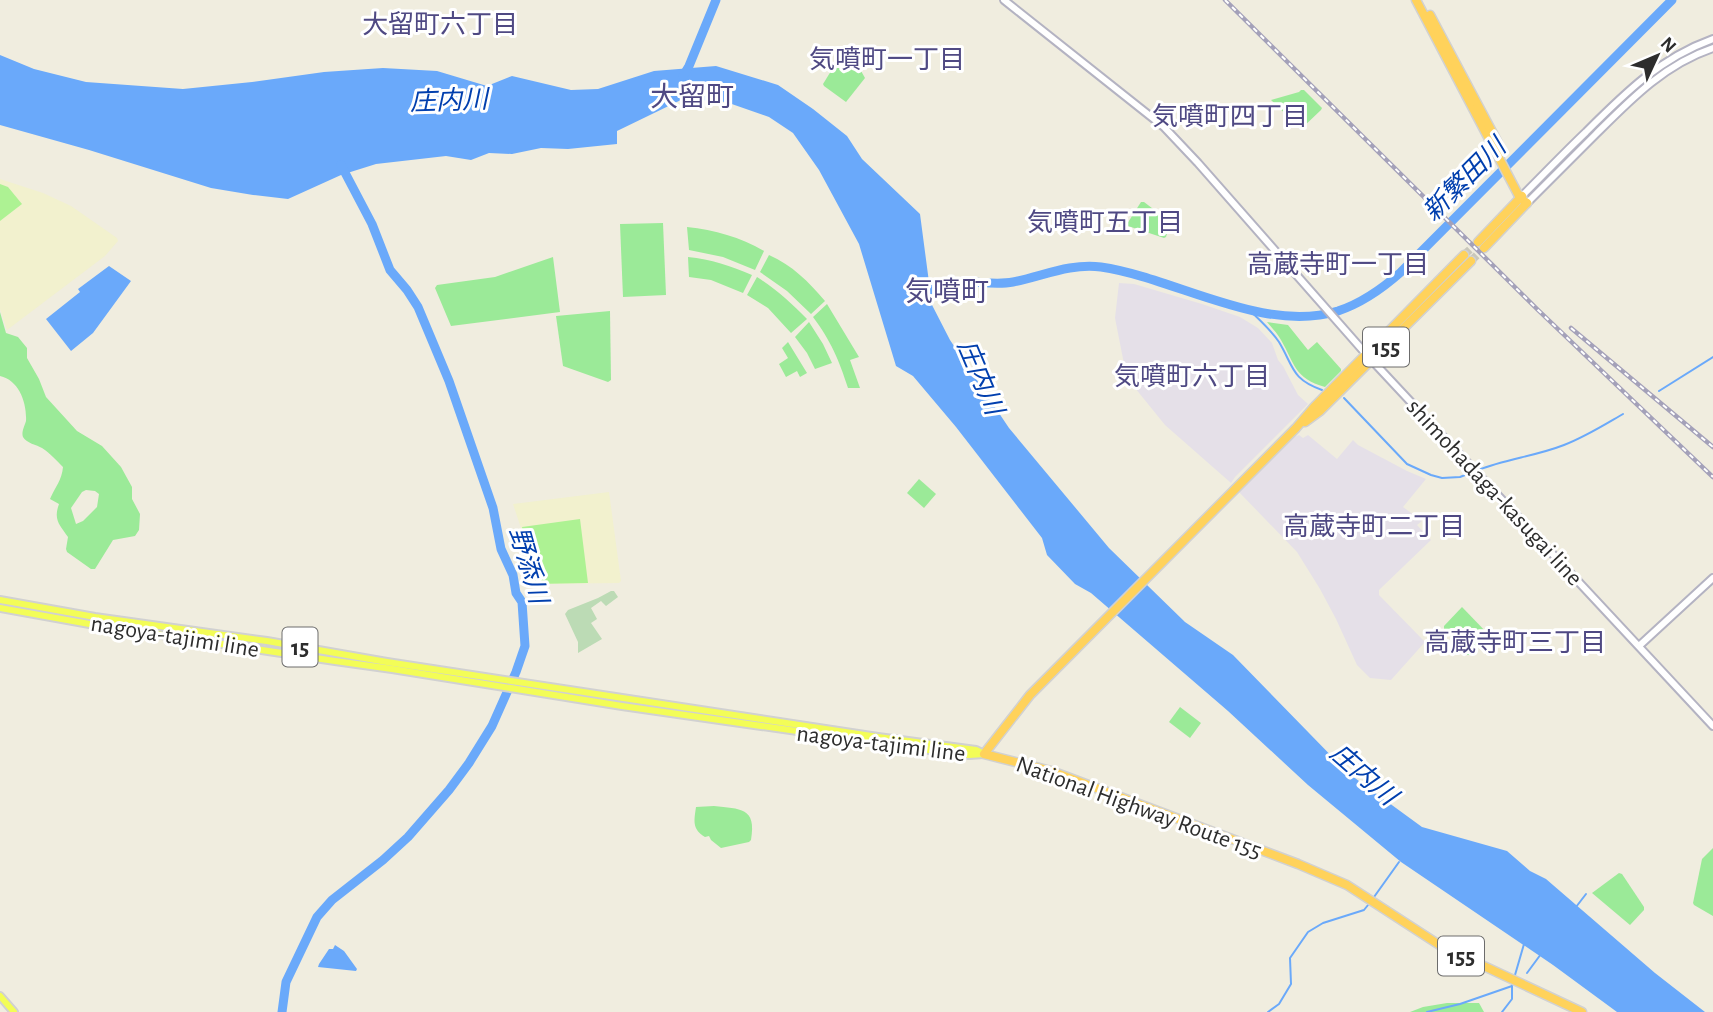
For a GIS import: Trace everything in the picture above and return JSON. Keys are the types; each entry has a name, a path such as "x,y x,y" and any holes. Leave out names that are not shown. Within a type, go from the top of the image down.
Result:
{"highway":[{"path":"1416,0 1503,158"},
{"path":"1422,0 1524,198 1481,245"},
{"name":"National Highway Route 155","path":"1468,258 1369,357 1320,411 1296,428 1057,667 1030,695 984,754 1051,771 1348,885 1441,946 1583,1012"}],"main road":[{"name":"shimohadaga-kasugai line","path":"1004,0 1164,127 1369,357 1713,726"},
{"path":"1524,198 1634,85 1662,64 1713,39"},
{"path":"1524,198 1640,90 1675,65 1713,48"},
{"path":"1639,646 1713,578"},
{"name":"nagoya-tajimi line","path":"0,600 95,617 267,641 503,682 524,690 622,706 879,744 969,755 984,754"},
{"name":"nagoya-tajimi line","path":"0,608 95,625 503,682 527,682 976,750 984,754"},
{"path":"0,996 14,1012"}],"shaded area":[{"path":"0,179 43,193 71,206 118,241 105,256 7,330 0,309"},
{"path":"1119,283 1134,284 1202,304 1240,317 1258,328 1272,343 1278,360 1298,395 1308,404 1231,483 1165,425 1131,383 1126,374 1115,318"},
{"path":"1299,435 1303,438 1308,435 1337,459 1353,440 1426,479 1403,507 1422,521 1417,525 1431,540 1379,590 1379,595 1425,642 1391,680 1370,678 1357,665 1336,619 1297,552 1237,490"},
{"path":"609,492 621,581 535,584 513,504"},
{"path":"611,591 618,597 606,606 601,601 591,608 597,619 591,623 602,639 578,653 578,642 565,614 568,610"}],"green space":[{"path":"849,52 865,78 846,102 823,84 836,63"},
{"path":"1301,90 1322,108 1301,129 1271,100"},
{"path":"0,184 8,187 22,204 0,221"},
{"path":"1141,202 1169,221 1166,237 1128,226"},
{"path":"663,223 666,295 623,297 620,224"},
{"path":"687,227 727,235 764,251 755,270 723,257 689,250"},
{"path":"769,255 800,275 825,301 811,314 787,291 760,272"},
{"path":"553,257 560,312 451,326 435,288 437,285 495,277"},
{"path":"688,257 721,263 752,275 743,293 711,280 689,277"},
{"path":"757,277 783,296 807,319 791,333 768,308 747,295"},
{"path":"827,304 859,357 850,360 860,388 848,388 834,351 813,317"},
{"path":"610,311 611,380 608,382 563,366 556,316"},
{"path":"0,312 6,333 18,337 27,348 27,358 46,397 77,431 102,446 121,467 132,487 132,499 140,514 139,530 135,536 113,540 95,569 67,552 68,537 57,518 59,504 50,499 60,480 63,467 45,450 24,439 26,421 23,400 17,387 7,378 0,376","holes":["95,491 99,494 97,507 76,524 71,508 82,492"]},
{"path":"809,322 832,363 815,369 795,337"},
{"path":"1267,322 1288,325 1308,350 1317,342 1341,371 1325,387 1307,379 1301,375"},
{"path":"788,342 807,373 800,377 797,371 786,377 779,364 788,358 782,348"},
{"path":"919,479 936,494 924,508 907,493"},
{"path":"580,519 588,583 535,584 522,527"},
{"path":"1462,607 1490,636 1470,655 1467,655 1444,629"},
{"path":"1180,707 1201,723 1190,738 1169,722"},
{"path":"696,807 739,809 749,816 751,840 721,848 709,836 701,834 695,824"},
{"path":"1713,848 1713,916 1693,903 1702,859"},
{"path":"1619,873 1644,907 1630,925 1592,893"},
{"path":"1447,1003 1479,1003 1484,1012 1410,1012 1423,1007"}],"water":[{"name":"庄内川","path":"0,55 34,69 86,82 183,89 324,72 383,68 437,71 487,86 512,76 571,90 598,89 654,71 716,66 778,85 847,136 862,159 920,214 932,305 950,340 1009,428 1109,548 1185,622 1233,655 1348,773 1422,827 1507,851 1530,871 1546,879 1655,973 1705,1012 1617,1012 1401,862 1308,785 1228,711 1091,593 1075,584 1047,555 1042,538 956,427 913,376 896,366 859,244 819,170 793,133 769,117 726,102 683,99 617,131 617,144 568,149 541,148 512,154 489,153 471,160 446,156 376,164 341,175 288,199 211,188 0,125"},
{"path":"109,266 131,281 93,333 71,351 46,319 80,292 78,289"},
{"path":"335,945 344,951 356,971 318,967 329,949 333,949"}],"waterway":[{"path":"683,76 716,0"},
{"name":"新繁田川","path":"925,292 950,283 1005,283 1067,268 1090,266 1130,273 1219,302 1280,315 1309,316 1347,308 1372,294 1401,272 1672,0"},
{"name":"野添川","path":"282,1012 286,982 317,917 332,900 408,837 449,790 492,726 525,646 522,602 516,593 513,575 501,549 493,508 449,381 418,307 390,270 372,224 341,165"},
{"path":"1248,309 1276,338 1299,377 1322,390"},
{"path":"1659,391 1713,357"},
{"path":"1344,398 1407,464 1442,478 1460,477 1473,472"},
{"path":"1478,470 1564,445 1623,414"},
{"path":"1374,897 1399,862"},
{"path":"1576,907 1586,894"},
{"path":"1268,1012 1279,1004 1291,984 1290,958 1308,932 1323,923 1364,910 1368,905"},
{"path":"1515,975 1524,944"},
{"path":"1527,973 1541,954"},
{"path":"1427,1012 1460,1004 1512,984 1512,999 1502,1012"}],"tunnel":[{"path":"1464,255 1478,242"},
{"path":"1471,261 1484,248"}],"railway":[{"path":"1225,0 1538,310 1713,477"},
{"path":"1571,328 1713,447"}],"district":[{"name":"大留町六丁目","path":"440,24"},
{"name":"気噴町一丁目","path":"887,59"},
{"name":"大留町","path":"692,96"},
{"name":"気噴町四丁目","path":"1230,116"},
{"name":"気噴町五丁目","path":"1105,222"},
{"name":"高蔵寺町一丁目","path":"1338,264"},
{"name":"気噴町","path":"947,291"},
{"name":"気噴町六丁目","path":"1192,376"},
{"name":"高蔵寺町二丁目","path":"1374,526"},
{"name":"高蔵寺町三丁目","path":"1515,642"}]}
